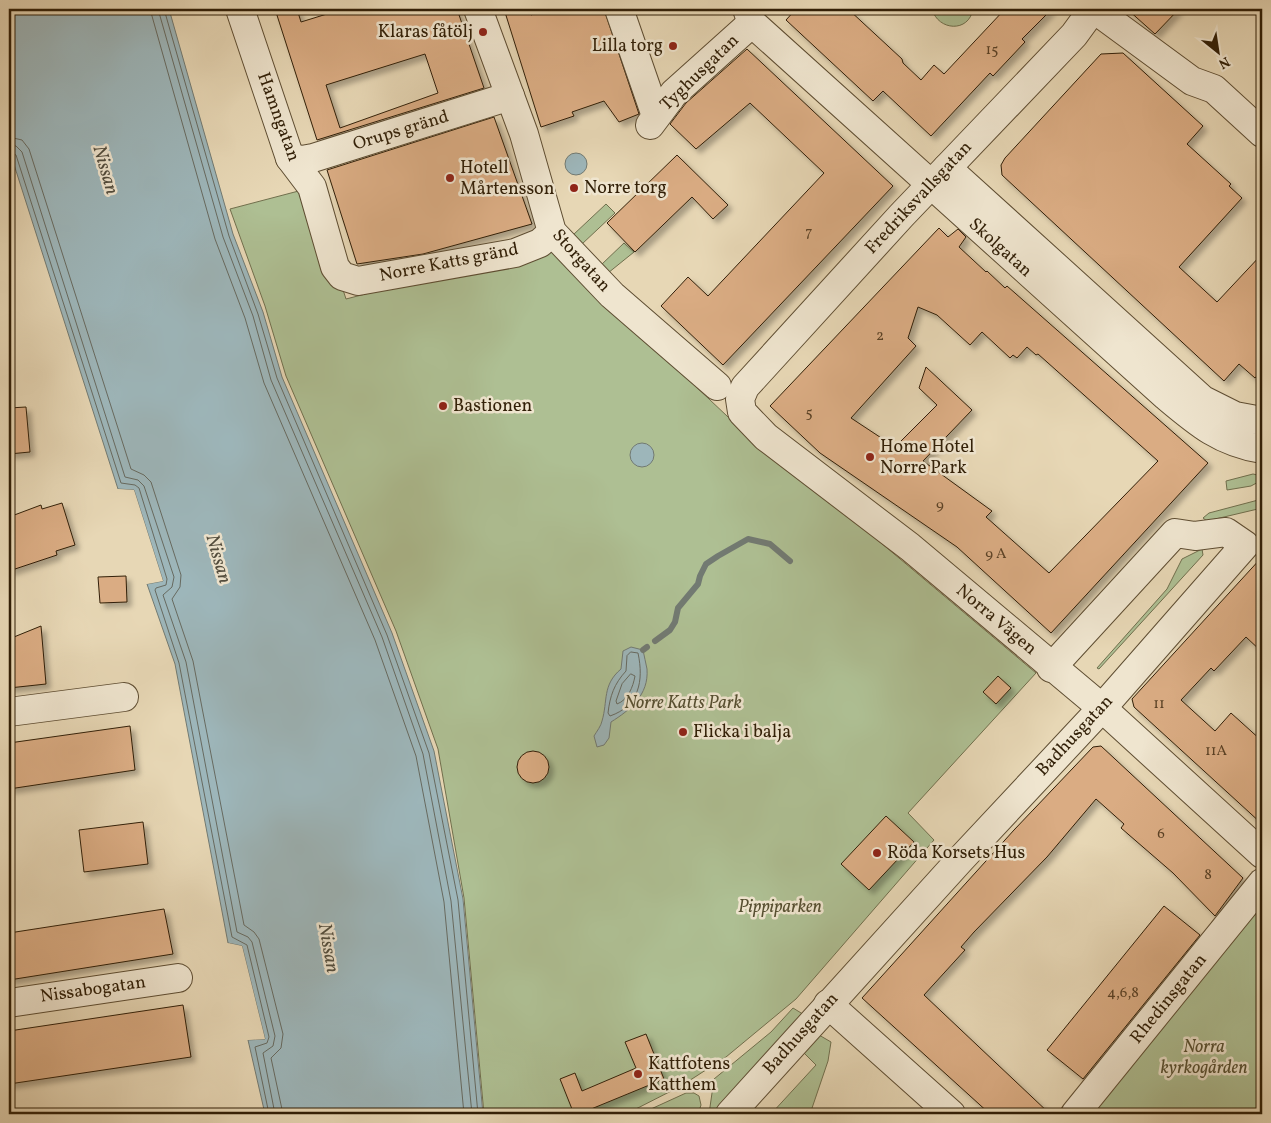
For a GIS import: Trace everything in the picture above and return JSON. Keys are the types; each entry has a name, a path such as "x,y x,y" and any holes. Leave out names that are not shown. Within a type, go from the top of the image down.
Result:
{"street":[{"name":"Hamngatan","path":"240,9 290,158 312,187 335,267 342,276"},
{"name":"Storgatan","path":"478,9 524,134 552,232 612,295 717,386"},
{"name":"Tyghusgatan","path":"619,9 653,120 674,93 750,16"},
{"path":"1094,9 1192,81 1214,89 1262,133"},
{"name":"Fredriksvallsgatan","path":"745,387 939,177 1074,35 1094,9"},
{"name":"Skolgatan","path":"750,16 1204,400 1235,416 1262,421"},
{"name":"Orups gränd","path":"290,158 302,160 313,158 510,96"},
{"name":"Skolgatan","path":"939,177 1194,419 1226,440 1262,449"},
{"name":"Norre Katts gränd","path":"342,276 358,281 515,253 540,243 552,232"},
{"name":"Norra Vägen","path":"745,387 740,399 742,412 760,431 910,547 1051,668 1102,708 1262,854"},
{"name":"Badhusgatan","path":"730,1114 828,1004 1102,708 1245,546 1226,532 1195,536 1175,534 1051,668"},
{"path":"9,712 124,697"},
{"name":"Rhedinsgatan","path":"1075,1114 1262,883"},
{"name":"Nissabogatan","path":"9,1003 178,978"},
{"path":"828,1004 951,1114"}],"green space":[{"path":"932,9 973,9 966,22 953,26 940,22"},
{"name":"Norre Katts Park","path":"310,188 346,299 548,247 745,433 862,527 1036,673 908,813 934,840 796,999 726,1057 681,1086 626,1114 484,1114 464,898 438,749 396,631 286,376 265,306 230,209"},
{"path":"606,204 615,213 582,244 573,235"},
{"path":"624,243 634,252 608,273 601,265"},
{"path":"1253,474 1262,476 1262,480 1251,486 1227,490 1226,481"},
{"path":"1262,499 1262,508 1207,521 1203,518 1209,513"},
{"path":"1202,549 1203,555 1099,669 1097,668 1167,589 1182,559"},
{"name":"Norra kyrkogården","path":"1262,896 1262,1114 1084,1114"},
{"path":"793,1008 806,1016 729,1097 716,1114 709,1114 714,1079 771,1032"},
{"path":"819,1035 831,1042 828,1061 810,1114 771,1114 816,1065 804,1053"},
{"path":"686,1093 694,1093 699,1096 701,1105 698,1114 640,1114"}],"water":[{"name":"Nissan","path":"9,9 169,9 233,234 263,312 282,377 392,633 434,751 463,899 483,1114 265,1114 248,1040 265,1039 242,946 228,943 175,664 147,584 163,581 134,490 118,489 9,149"},
{"path":"572,153 580,153 587,160 587,168 580,175 572,175 565,168 565,160"},
{"path":"642,443 650,447 654,455 650,463 642,467 634,463 630,455 634,447"},
{"path":"631,647 643,650 647,669 645,687 637,701 611,722 609,738 604,745 597,747 594,736 604,714 608,687 621,669 623,651"}],"pier":[{"path":"118,489 134,490 163,581 147,584 147,582 160,579 132,492 118,492"},
{"path":"228,943 242,946 265,1039 248,1040 248,1038 262,1037 240,948 229,946"}],"building":[{"path":"275,9 297,9 301,22 343,9 457,9 484,88 317,140","holes":["425,54 438,93 340,128 326,85"]},
{"path":"504,9 529,9 531,15 546,9 604,9 639,114 619,122 604,101 572,112 574,116 541,127"},
{"path":"796,9 848,9 902,59 903,63 921,80 934,65 944,74 1005,9 1052,9 1022,39 1025,42 993,76 990,73 931,136 883,91 873,101 786,20"},
{"path":"1127,9 1179,9 1155,34"},
{"path":"747,49 893,186 723,365 661,306 688,277 708,296 824,173 750,103 696,149 670,124 686,103"},
{"path":"1123,53 1203,126 1187,144 1231,184 1229,186 1242,198 1179,267 1217,302 1262,254 1262,370 1255,378 1239,364 1224,381 1002,175 1001,165 1005,158 1101,54"},
{"name":"Hotell Mårtensson","path":"494,117 532,224 423,254 357,264 327,170"},
{"path":"677,155 728,205 713,219 692,197 635,252 607,223"},
{"path":"939,228 948,237 958,229 966,237 959,247 1005,288 1007,286 1208,463 1051,633 957,547 820,453 770,406","holes":["918,307 937,315 970,345 982,332 1010,358 1013,355 1017,358 1027,347 1036,355 1038,354 1158,461 1049,573 986,517 992,511 923,461 972,410 926,367 919,388 937,405 895,447 851,418 916,346 908,338"]},
{"path":"26,407 30,452 9,454 9,408"},
{"path":"62,503 75,545 56,551 57,555 9,571 9,517 41,505 42,509"},
{"path":"1262,557 1262,652 1246,637 1214,671 1211,668 1181,700 1215,731 1231,713 1262,741 1262,824 1134,707 1132,699"},
{"path":"126,576 127,602 100,603 98,577"},
{"path":"41,626 46,684 9,688 9,639"},
{"path":"998,676 1011,688 996,704 983,692"},
{"path":"130,726 135,770 9,789 9,743"},
{"path":"1101,746 1243,878 1215,916 1173,873 1121,828 1124,824 1096,799 1047,857 974,932 961,947 965,950 924,995 1050,1114 990,1114 862,998 1014,830 1093,747"},
{"path":"533,751 545,755 549,767 545,779 533,783 521,779 517,767 521,755"},
{"name":"Röda Korsets Hus","path":"886,816 914,842 869,890 841,864"},
{"path":"143,822 148,864 84,872 79,830"},
{"path":"1164,906 1200,935 1083,1079 1047,1050"},
{"path":"164,909 173,954 9,980 9,933"},
{"path":"183,1005 191,1057 9,1084 9,1031"},
{"name":"Kattfotens Katthem","path":"646,1034 664,1079 579,1114 574,1114 560,1079 575,1073 582,1091 636,1068 625,1042"}],"waterway":[{"path":"655,641 670,630 675,622 678,608 698,584 706,564 718,556 748,539 770,544 790,561"},
{"path":"643,650 647,647"}],"place":[{"name":"Klaras fåtölj","path":"483,32"},
{"name":"Lilla torg","path":"673,46"},
{"name":"Hotell Mårtensson","path":"450,178"},
{"name":"Norre torg","path":"574,188"},
{"name":"Bastionen","path":"443,406"},
{"name":"Home Hotel Norre Park","path":"870,457"},
{"name":"Flicka i balja","path":"683,732"},
{"name":"Röda Korsets Hus","path":"877,853"},
{"name":"Kattfotens Katthem","path":"638,1074"}],"park label":[{"name":"Pippiparken","path":"780,907"}]}
